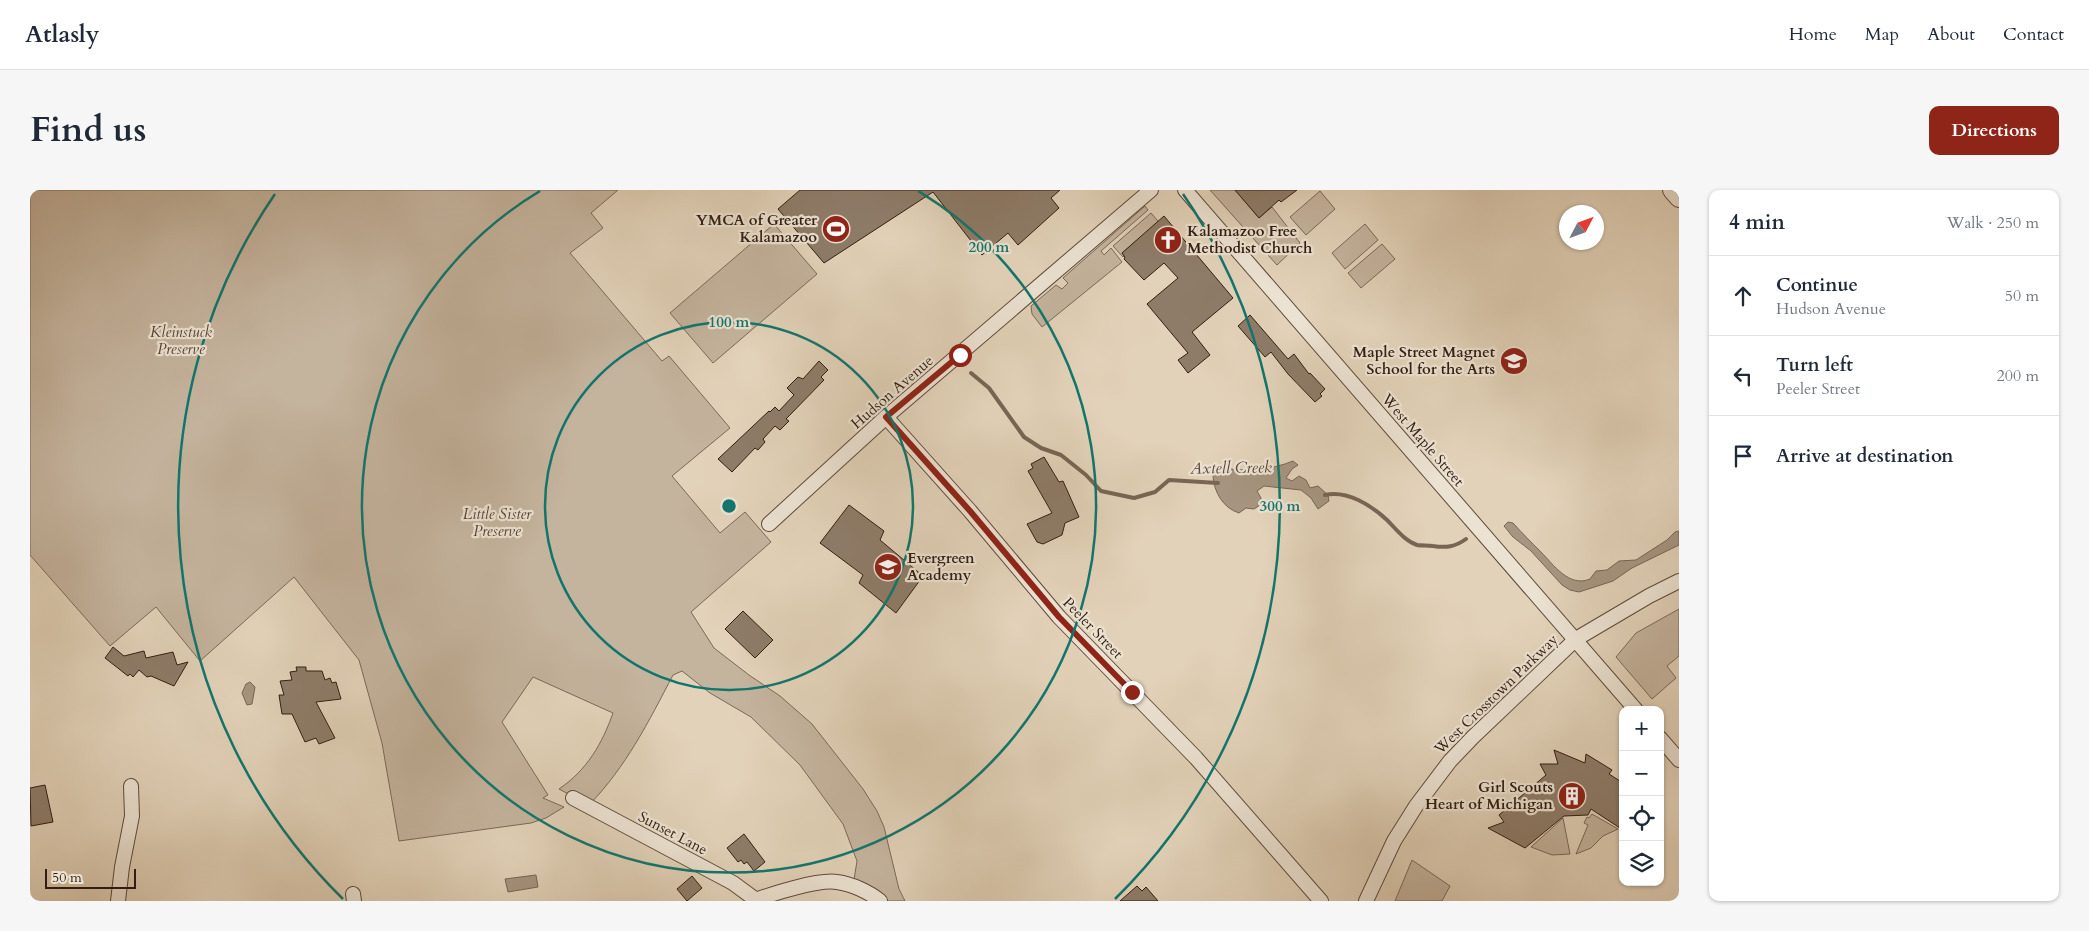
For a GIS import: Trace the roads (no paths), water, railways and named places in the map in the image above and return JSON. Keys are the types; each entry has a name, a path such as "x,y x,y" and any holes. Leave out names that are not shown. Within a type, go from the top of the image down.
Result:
{"street":[{"name":"Hudson Avenue","path":"769,524 886,417 1151,190"},
{"name":"West Maple Street","path":"1185,190 1633,706"},
{"path":"1672,190 1679,198"},
{"name":"Peeler Street","path":"886,417 970,511 1059,617 1196,758 1321,901"},
{"name":"West Crosstown Parkway","path":"1366,901 1398,834 1416,806 1450,761 1473,737 1576,639 1649,596 1679,581"},
{"path":"1664,743 1679,760"},
{"path":"118,901 122,867 132,816 131,786"},
{"name":"Sunset Lane","path":"573,798 733,883 754,900"},
{"path":"754,900 809,885 836,882 860,889 880,901"}],"waterway":[{"name":"Axtell Creek","path":"971,373 989,388 1024,437 1041,448 1061,455 1086,475 1101,491 1134,498 1155,492 1169,480 1218,483"},
{"name":"Axtell Creek","path":"1325,495 1342,495 1366,504 1381,514 1405,538 1417,545 1446,547 1458,544 1466,539"}],"place":[{"name":"YMCA of Greater Kalamazoo","path":"836,229"},
{"name":"Kalamazoo Free Methodist Church","path":"1168,240"},
{"name":"Maple Street Magnet School for the Arts","path":"1514,361"},
{"name":"Evergreen Academy","path":"888,567"},
{"name":"Girl Scouts Heart of Michigan","path":"1572,796"}],"park label":[{"name":"Kleinstuck Preserve","path":"181,340"},
{"name":"Little Sister Preserve","path":"497,522"}]}
